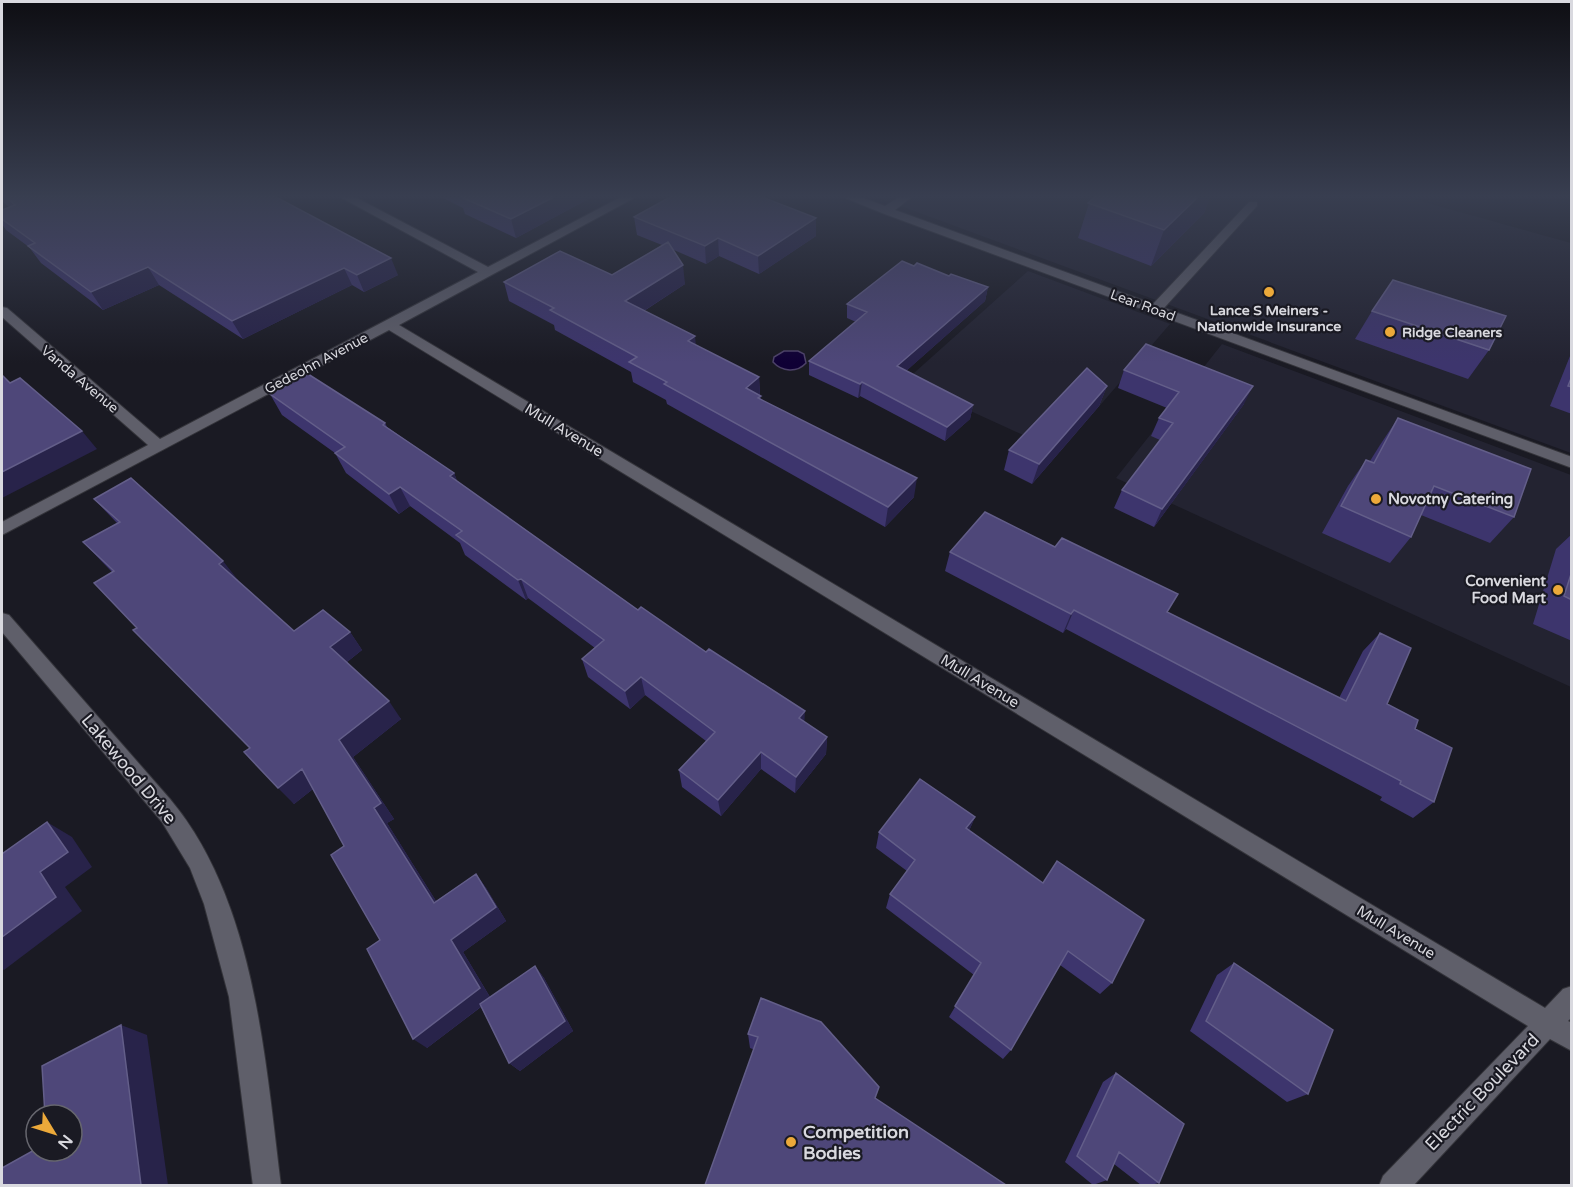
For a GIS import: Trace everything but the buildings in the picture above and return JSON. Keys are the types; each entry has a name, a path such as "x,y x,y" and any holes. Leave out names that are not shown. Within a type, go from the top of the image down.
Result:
{"street":[{"path":"451,252 488,272"},
{"name":"Gedeohn Avenue","path":"2,529 525,252"},
{"name":"Lear Road","path":"998,252 1572,463"},
{"path":"1155,310 1208,252"},
{"name":"Vanda Avenue","path":"2,312 159,446"},
{"name":"Mull Avenue","path":"389,324 1572,1038"},
{"name":"Lakewood Drive","path":"2,620 176,824 202,870 224,922 252,1063 267,1185"},
{"name":"Electric Boulevard","path":"1393,1185 1572,998"}],"shaded area":[{"path":"1026,252 1571,252 1571,453"},
{"path":"1028,271 1170,324 1060,452 905,381"},
{"path":"1222,344 1571,475 1571,687 1116,478"},
{"path":"784,351 798,351 804,354 806,363 794,370 781,368 773,362 774,357"}],"place":[{"name":"Lance S Meiners - Nationwide Insurance","path":"1269,292"},
{"name":"Ridge Cleaners","path":"1390,332"},
{"name":"Novotny Catering","path":"1376,499"},
{"name":"Convenient Food Mart","path":"1558,590"},
{"name":"Competition Bodies","path":"791,1142"}]}
